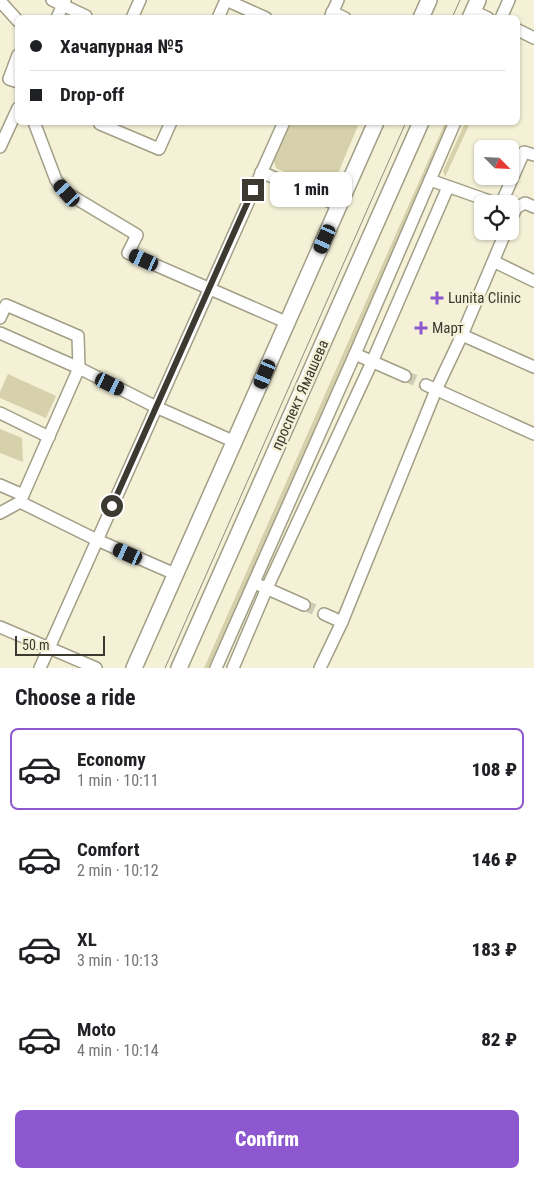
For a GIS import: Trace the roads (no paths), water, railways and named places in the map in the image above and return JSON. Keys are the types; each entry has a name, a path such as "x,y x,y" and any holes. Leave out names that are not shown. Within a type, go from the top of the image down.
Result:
{"main road":[{"path":"423,15 428,0"},
{"path":"134,668 375,125"},
{"name":"проспект Ямашева","path":"179,668 420,125"}],"lane":[{"path":"133,15 140,0"},
{"path":"219,15 226,0 259,15"},
{"path":"331,15 338,0"},
{"path":"502,15 509,0"},
{"path":"0,1 15,18"},
{"path":"58,15 60,2 84,15"},
{"path":"520,31 534,38"},
{"path":"15,62 9,79 15,81"},
{"path":"0,147 15,114"},
{"path":"35,125 56,180 61,187 67,193 137,235 128,253 288,322"},
{"path":"102,125 158,149 170,125"},
{"path":"40,668 283,125"},
{"path":"216,668 356,354 454,125"},
{"path":"503,195 524,152 534,155"},
{"path":"262,172 340,206"},
{"path":"430,180 474,196"},
{"path":"233,668 266,588 372,362 448,187"},
{"path":"519,205 525,203 534,207"},
{"path":"323,667 431,388 462,335 502,240"},
{"path":"495,262 534,281"},
{"path":"0,318 6,305 78,336 79,368 22,498 0,513"},
{"path":"0,333 235,442"},
{"path":"462,335 534,367"},
{"path":"356,354 405,376"},
{"path":"431,388 534,434"},
{"path":"0,413 49,437"},
{"path":"0,485 97,540 175,574"},
{"path":"254,582 304,604"},
{"path":"324,614 342,622"},
{"path":"0,627 96,668"}],"tunnel":[{"path":"405,376 426,385"},
{"path":"304,605 324,614"}],"tram line":[{"path":"453,15 460,0"},
{"path":"165,668 405,125"}],"place":[{"name":"Lunita Clinic","path":"437,298"},
{"name":"Март","path":"421,328"}]}
